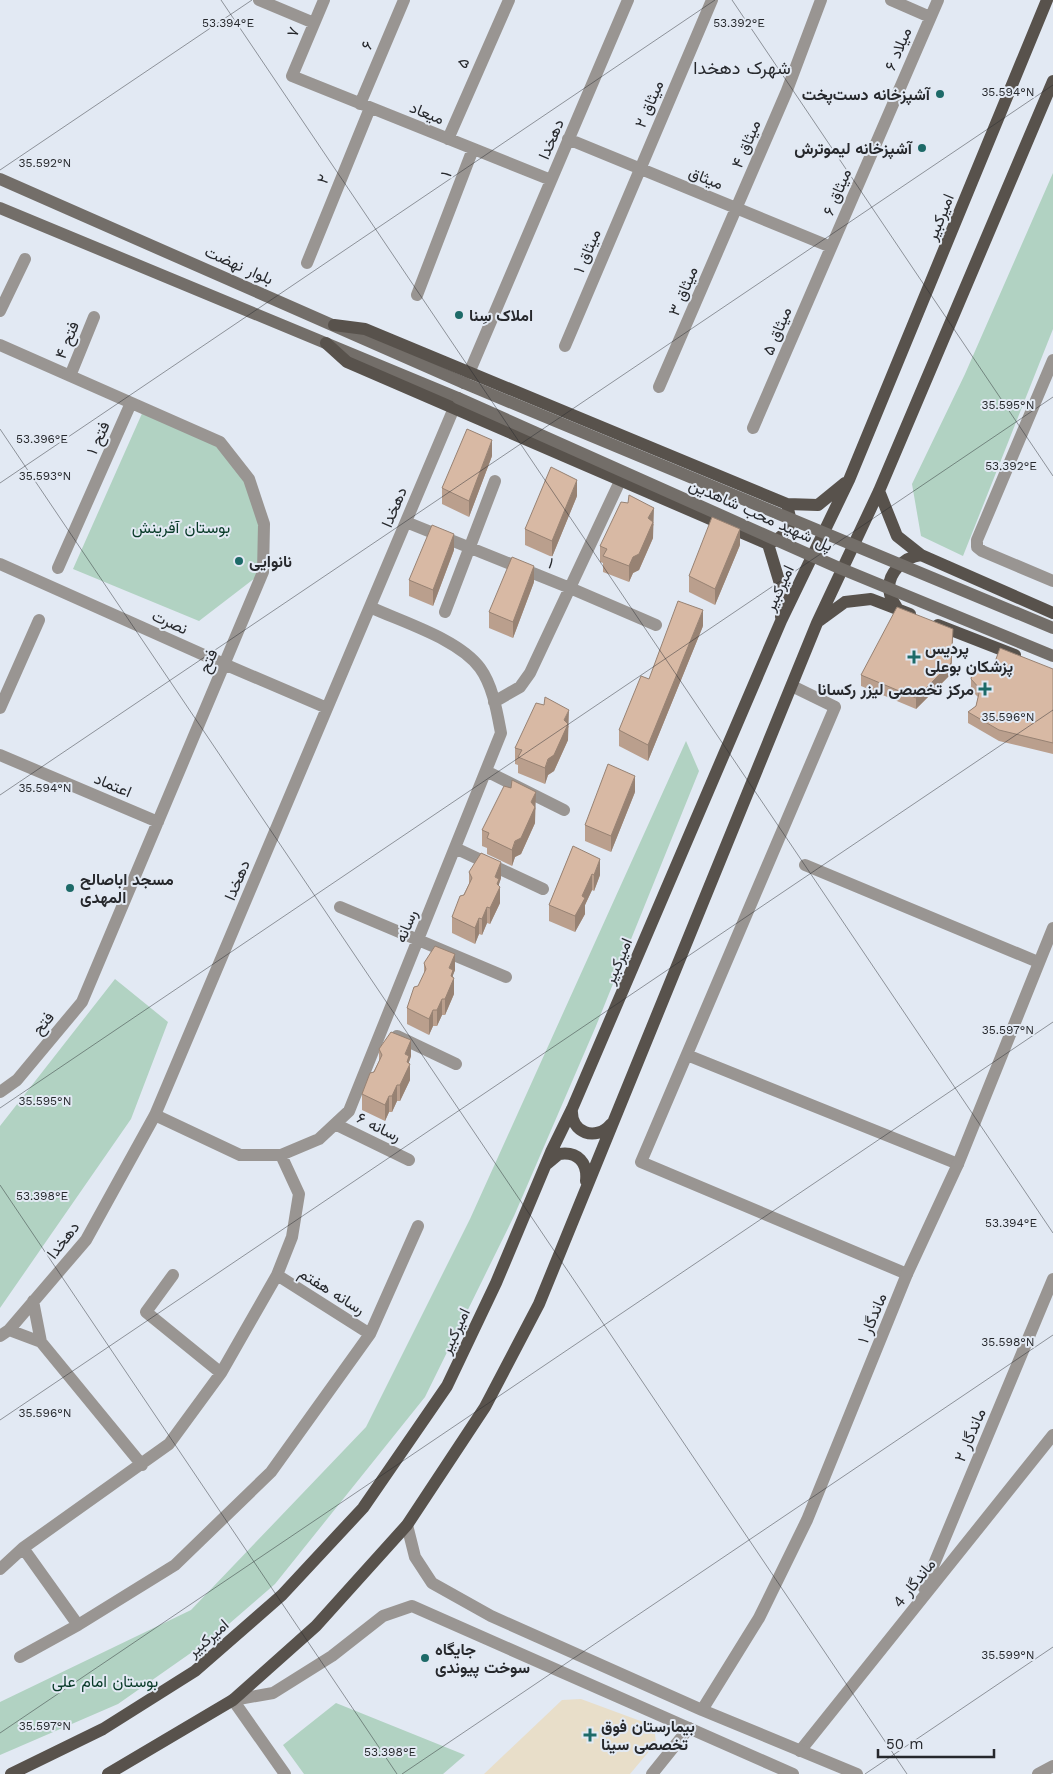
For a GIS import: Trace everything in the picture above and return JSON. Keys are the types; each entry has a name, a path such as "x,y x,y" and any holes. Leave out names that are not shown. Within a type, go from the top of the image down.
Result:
{"main road":[{"name":"امیرکبیر","path":"11,1774 103,1729 195,1671 282,1594 363,1508 447,1386 496,1283 545,1167 572,1109 781,621 849,480 1047,0"},
{"path":"108,1774 233,1700 316,1626 407,1525 485,1407 539,1304 611,1124 818,623 879,491 1053,81"},
{"name":"بلوار نهضت","path":"0,179 334,325 466,378"},
{"path":"0,208 326,343 621,479 768,544 781,538 789,530 791,518 787,504"},
{"path":"466,378 787,504 818,505 849,480"},
{"name":"پل شهید محب شاهدین","path":"466,378 1053,628"},
{"name":"پل شهید محب شاهدین","path":"456,403 837,567 1053,656"},
{"path":"879,491 897,536 922,555 1053,613"},
{"path":"768,544 781,587 781,621"},
{"path":"897,608 890,593 891,581 896,569 905,560 922,555"},
{"path":"818,623 845,602 871,599 1029,661"},
{"path":"572,1109 574,1122 582,1132 595,1134 607,1129 611,1124"},
{"path":"545,1167 560,1154 573,1154 583,1162 586,1168 585,1188"}],"street":[{"path":"259,0 314,23"},
{"name":"۷","path":"292,76 324,0"},
{"name":"۶","path":"365,106 404,0"},
{"name":"۵","path":"448,139 508,0"},
{"name":"دهخدا","path":"466,378 628,0"},
{"name":"میثاق ۲","path":"639,168 712,0"},
{"name":"میثاق ۴","path":"736,208 786,93 822,0"},
{"path":"891,0 930,16"},
{"name":"میلاد ۶","path":"885,123 938,0"},
{"name":"میعاد","path":"292,76 551,180"},
{"name":"۲","path":"307,263 365,106"},
{"name":"میثاق ۶","path":"831,247 885,123"},
{"name":"میثاق","path":"568,139 831,247"},
{"name":"۱","path":"416,295 472,149"},
{"name":"میثاق ۱","path":"565,346 639,168"},
{"name":"میثاق ۳","path":"659,388 736,208"},
{"name":"میثاق ۵","path":"753,428 831,247"},
{"path":"0,311 25,259"},
{"name":"فتح ۴","path":"70,376 94,316"},
{"name":"فتح","path":"0,345 220,442 249,479 264,524 263,572 82,1002 17,1080 0,1092"},
{"path":"1053,360 978,540 977,547 982,551 1053,581"},
{"name":"فتح ۱","path":"58,568 131,403"},
{"name":"دهخدا","path":"4,1333 86,1240 155,1115 456,403"},
{"path":"494,702 520,686 530,673 621,479"},
{"path":"445,612 496,480"},
{"name":"۱","path":"406,522 656,625"},
{"name":"نصرت","path":"0,564 327,708"},
{"name":"رسانه","path":"155,1115 240,1155 281,1155 319,1139 349,1111 501,733 494,702 480,668 461,649 370,608"},
{"path":"0,708 38,620"},
{"path":"792,686 835,707 641,1162 907,1274"},
{"name":"اعتماد","path":"0,755 158,822"},
{"path":"486,771 564,810"},
{"path":"455,848 543,890"},
{"path":"805,865 1038,962"},
{"path":"340,907 418,938 506,977"},
{"name":"ماندگار ۱","path":"702,1710 759,1618 807,1520 907,1274 958,1164 1053,928"},
{"path":"382,1029 456,1064"},
{"path":"688,1055 958,1164"},
{"name":"رسانه ۶","path":"335,1124 409,1160"},
{"path":"0,1569 23,1548 170,1444 221,1374 277,1275 292,1237 299,1194 281,1155"},
{"path":"20,1657 78,1625 175,1565 271,1472 370,1334 418,1226"},
{"path":"173,1275 146,1312 221,1374"},
{"name":"رسانه هفتم","path":"277,1275 370,1334"},
{"name":"ماندگار ۲","path":"918,1603 1053,1279"},
{"path":"33,1302 41,1342 142,1465"},
{"path":"4,1333 41,1342"},
{"name":"ماندگار 4","path":"800,1750 1053,1435"},
{"path":"407,1525 415,1557 432,1583 492,1616 569,1652 702,1710 857,1774"},
{"path":"23,1548 78,1625"},
{"path":"285,1774 233,1700 274,1693 332,1656 383,1616 412,1606 689,1728 785,1773"},
{"path":"560,1672 569,1652"},
{"path":"652,1774 689,1728"},
{"path":"1038,1774 1053,1766"}],"shaded area":[{"name":"بیمارستان فوق تخصصی سینا","path":"581,1699 654,1726 656,1743 630,1774 484,1774 562,1700"}],"green space":[{"path":"1053,173 1053,329 963,556 921,536 912,484 965,374"},
{"name":"بوستان آفرینش","path":"144,409 220,442 249,479 264,524 263,572 199,621 73,569"},
{"name":"بوستان امام علی","path":"686,741 699,771 596,1026 514,1216 425,1397 275,1584 215,1636 118,1704 0,1755 0,1702 191,1610 366,1427 470,1219"},
{"path":"115,979 168,1022 131,1119 0,1308 0,1126"},
{"path":"336,1703 465,1755 443,1774 304,1774 283,1745"}],"building":[{"path":"467,429 492,440 469,501 442,488"},
{"path":"551,467 577,480 552,541 525,529"},
{"path":"629,495 654,508 648,518 653,522 639,554 633,557 629,566 603,556 607,549 600,546 621,502 628,503"},
{"path":"712,517 740,529 715,589 689,576"},
{"path":"432,525 454,534 433,590 409,580"},
{"path":"512,557 534,566 513,622 489,612"},
{"path":"678,601 703,610 648,745 619,730 641,676 649,679"},
{"name":"پردیس پزشکان بوعلی","path":"897,607 953,629 951,663 916,698 861,675"},
{"path":"1000,648 1053,669 1053,743 999,730 968,712 976,706 980,689 971,679 973,668 979,665 992,670"},
{"path":"545,697 569,710 564,720 568,724 554,755 548,759 545,768 518,757 522,750 515,748 536,703 544,705"},
{"path":"608,764 635,776 611,836 585,825"},
{"path":"512,780 536,792 531,802 535,807 521,838 515,841 512,850 487,838 489,833 482,830 504,786 511,788"},
{"path":"573,846 600,859 594,875 592,874 582,896 585,898 575,916 549,905"},
{"path":"481,853 501,862 495,877 499,879 497,884 500,887 490,908 487,907 482,919 479,918 475,928 452,917 460,896 464,895 472,878 469,872"},
{"path":"435,946 455,954 449,968 453,970 451,976 454,978 445,999 442,999 437,1010 433,1010 429,1019 407,1008 414,987 418,986 426,969 424,963"},
{"path":"391,1032 411,1040 405,1054 409,1056 407,1062 410,1064 400,1085 397,1085 385,1105 362,1094 370,1073 374,1072 382,1055 379,1049"}],"place":[{"name":"آشپزخانه دست‌پخت","path":"940,94"},
{"name":"آشپزخانه لیموترش","path":"922,148"},
{"name":"املاک سِنا","path":"459,315"},
{"name":"نانوایی","path":"239,561"},
{"name":"پردیس پزشکان بوعلی","path":"914,657"},
{"name":"مرکز تخصصی لیزر رکسانا","path":"985,689"},
{"name":"مسجد اباصالح المهدی","path":"70,888"},
{"name":"جایگاه سوخت پیوندی","path":"425,1658"},
{"name":"بیمارستان فوق تخصصی سینا","path":"590,1735"}],"district":[{"name":"شهرک دهخدا","path":"742,67"}]}
